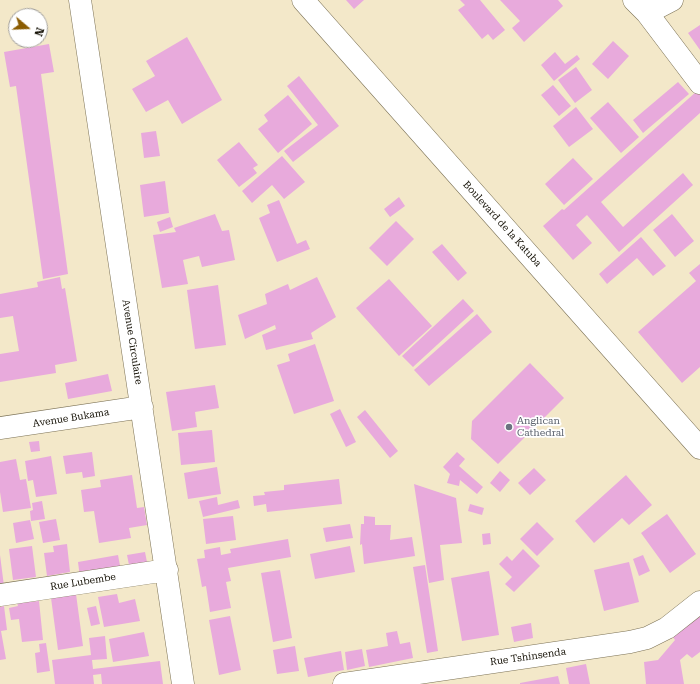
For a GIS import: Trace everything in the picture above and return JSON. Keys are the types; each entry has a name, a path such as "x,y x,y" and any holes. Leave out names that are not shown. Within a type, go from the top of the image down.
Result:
{"street":[{"name":"Avenue Circulaire","path":"80,0 167,570 182,684"},
{"name":"Boulevard de la Katuba","path":"303,0 700,448"},
{"path":"672,0 640,6 700,83"},
{"name":"Avenue Bukama","path":"0,428 142,407"},
{"name":"Rue Lubembe","path":"0,595 167,570"},
{"name":"Rue Tshinsenda","path":"344,684 630,642 647,638 667,628 700,602"}],"building":[{"path":"346,0 364,0 354,9"},
{"path":"460,0 480,0 505,30 493,40 488,34 482,39 458,10 465,5"},
{"path":"500,0 558,0 563,6 524,42 512,28 520,21"},
{"path":"700,25 700,50 688,33"},
{"path":"187,37 222,100 182,124 168,100 146,112 132,89 155,76 146,61"},
{"path":"613,41 629,56 608,79 592,64"},
{"path":"48,44 54,72 41,74 68,274 43,279 16,86 10,87 4,52 26,48 48,48"},
{"path":"555,52 565,64 577,55 580,59 554,81 541,65"},
{"path":"576,67 592,90 575,103 558,80"},
{"path":"299,76 339,126 293,162 284,151 318,125 287,86"},
{"path":"678,82 689,94 643,133 633,120"},
{"path":"553,85 571,106 559,116 541,95"},
{"path":"697,91 700,95 700,113 601,202 623,227 683,173 693,185 619,252 587,215 576,225 592,243 573,260 543,226 562,209 564,210"},
{"path":"288,95 312,124 278,153 258,129 268,121 264,115"},
{"path":"608,102 639,137 621,153 590,118"},
{"path":"576,107 593,129 569,147 553,126"},
{"path":"156,131 160,156 144,158 141,133"},
{"path":"239,142 258,165 253,168 257,173 239,187 217,160"},
{"path":"282,156 305,182 284,199 272,185 252,203 242,191"},
{"path":"573,158 593,179 564,205 545,184"},
{"path":"165,181 169,213 144,217 140,185"},
{"path":"399,197 405,206 390,217 384,209"},
{"path":"279,200 297,244 306,240 310,249 277,262 259,218 270,213 267,205"},
{"path":"215,214 222,231 229,230 235,260 202,267 199,256 183,260 188,284 162,288 153,235 176,232 174,228"},
{"path":"672,214 694,241 675,257 653,230"},
{"path":"170,217 173,227 160,232 157,222"},
{"path":"396,221 414,239 387,266 369,248"},
{"path":"641,237 666,266 653,276 637,258 607,284 599,274"},
{"path":"442,244 467,273 458,281 432,252"},
{"path":"700,264 700,367 682,383 638,332 696,281 689,273"},
{"path":"60,277 62,289 65,288 77,361 55,365 56,373 0,382 0,354 19,351 13,316 0,318 0,294 38,287 37,282"},
{"path":"317,277 336,317 311,333 313,339 266,350 262,335 276,329 275,325 245,339 238,315 267,304 265,294 288,284 290,290"},
{"path":"389,279 432,326 399,356 356,308"},
{"path":"218,285 226,345 195,349 187,290"},
{"path":"463,299 474,311 413,367 402,356"},
{"path":"477,314 492,332 429,386 414,370"},
{"path":"315,344 334,401 294,414 277,365 290,361 288,354"},
{"path":"530,363 564,398 498,464 471,439 472,421"},
{"path":"108,374 112,391 68,399 65,383"},
{"path":"215,385 219,408 195,412 197,427 172,431 166,392"},
{"path":"340,409 356,442 346,447 330,414"},
{"path":"365,410 398,451 390,458 357,417"},
{"path":"212,430 215,462 181,465 178,433"},
{"path":"39,441 40,451 31,452 29,442"},
{"path":"92,452 95,476 83,478 82,472 66,474 63,456"},
{"path":"457,452 465,459 459,466 483,487 477,494 460,480 459,486 447,483 450,474 443,467"},
{"path":"51,456 57,494 36,497 33,480 28,481 25,461"},
{"path":"16,459 20,480 26,479 31,508 3,512 0,492 0,462"},
{"path":"217,467 221,494 188,499 184,473"},
{"path":"534,468 546,480 530,495 518,483"},
{"path":"500,471 510,480 500,492 490,483"},
{"path":"132,475 137,508 144,507 147,525 129,528 131,538 99,543 94,511 84,512 81,490 101,487 100,480"},
{"path":"626,475 652,505 629,525 622,518 594,543 575,521"},
{"path":"339,479 342,504 267,512 266,504 254,506 253,496 265,495 264,492 284,490 284,485"},
{"path":"414,484 456,498 462,543 440,545 444,580 429,583"},
{"path":"217,497 218,505 238,500 240,508 203,517 199,501"},
{"path":"42,501 45,519 31,521 30,511 33,510 32,503"},
{"path":"470,504 484,508 482,515 468,511"},
{"path":"667,514 696,554 670,573 641,533"},
{"path":"233,516 236,540 206,544 203,519"},
{"path":"364,516 375,517 375,525 391,525 390,540 412,537 415,556 364,564 362,544 360,545 361,524 364,524"},
{"path":"56,519 60,540 43,543 39,522"},
{"path":"30,520 34,539 16,543 13,523"},
{"path":"537,522 554,539 537,556 520,539"},
{"path":"350,524 353,538 326,542 323,528"},
{"path":"490,533 491,544 483,545 482,534"},
{"path":"288,539 291,557 228,568 231,581 226,582 231,608 210,612 206,586 202,587 197,559 205,558 204,550 220,547 221,555 231,553 230,549"},
{"path":"67,544 70,572 47,576 44,553 54,552 53,546"},
{"path":"32,546 36,577 13,580 9,549"},
{"path":"350,546 355,572 315,579 310,554"},
{"path":"523,549 540,566 514,592 505,584 512,577 499,564 507,556 512,561"},
{"path":"145,552 147,562 129,565 127,555"},
{"path":"0,555 4,586 0,586"},
{"path":"118,555 121,571 80,578 78,562"},
{"path":"643,555 650,571 639,576 633,559"},
{"path":"629,562 639,602 604,611 594,570"},
{"path":"425,565 438,651 427,653 413,567"},
{"path":"280,570 292,638 273,642 261,573"},
{"path":"489,571 499,635 462,641 451,578"},
{"path":"76,594 83,646 58,650 51,598"},
{"path":"117,594 119,603 135,599 140,621 104,627 98,597"},
{"path":"39,601 43,640 22,642 19,619 11,620 9,608 18,606 17,603"},
{"path":"4,606 7,630 1,631 6,659 0,660 0,607"},
{"path":"96,606 100,624 91,626 87,608"},
{"path":"700,615 700,652 692,658 687,654 680,660 684,684 646,684 644,662 658,660 675,640 670,633 690,617 693,621"},
{"path":"230,616 241,670 219,675 209,620"},
{"path":"531,623 533,638 514,642 511,627"},
{"path":"397,631 400,644 410,642 413,658 369,667 366,650 388,646 386,633"},
{"path":"144,632 149,656 113,662 109,639"},
{"path":"105,636 107,659 92,660 93,669 160,661 163,684 102,684 101,674 93,675 94,684 55,684 52,660 91,655 89,638"},
{"path":"46,643 50,671 37,673 35,653 40,652 39,644"},
{"path":"295,646 299,671 277,674 273,650"},
{"path":"362,649 365,666 347,670 345,652"},
{"path":"341,651 344,670 308,677 304,658"},
{"path":"586,664 590,684 569,684 566,668"},
{"path":"558,676 560,684 520,684 520,683"}],"place":[{"name":"Anglican Cathedral","path":"509,427"}]}
